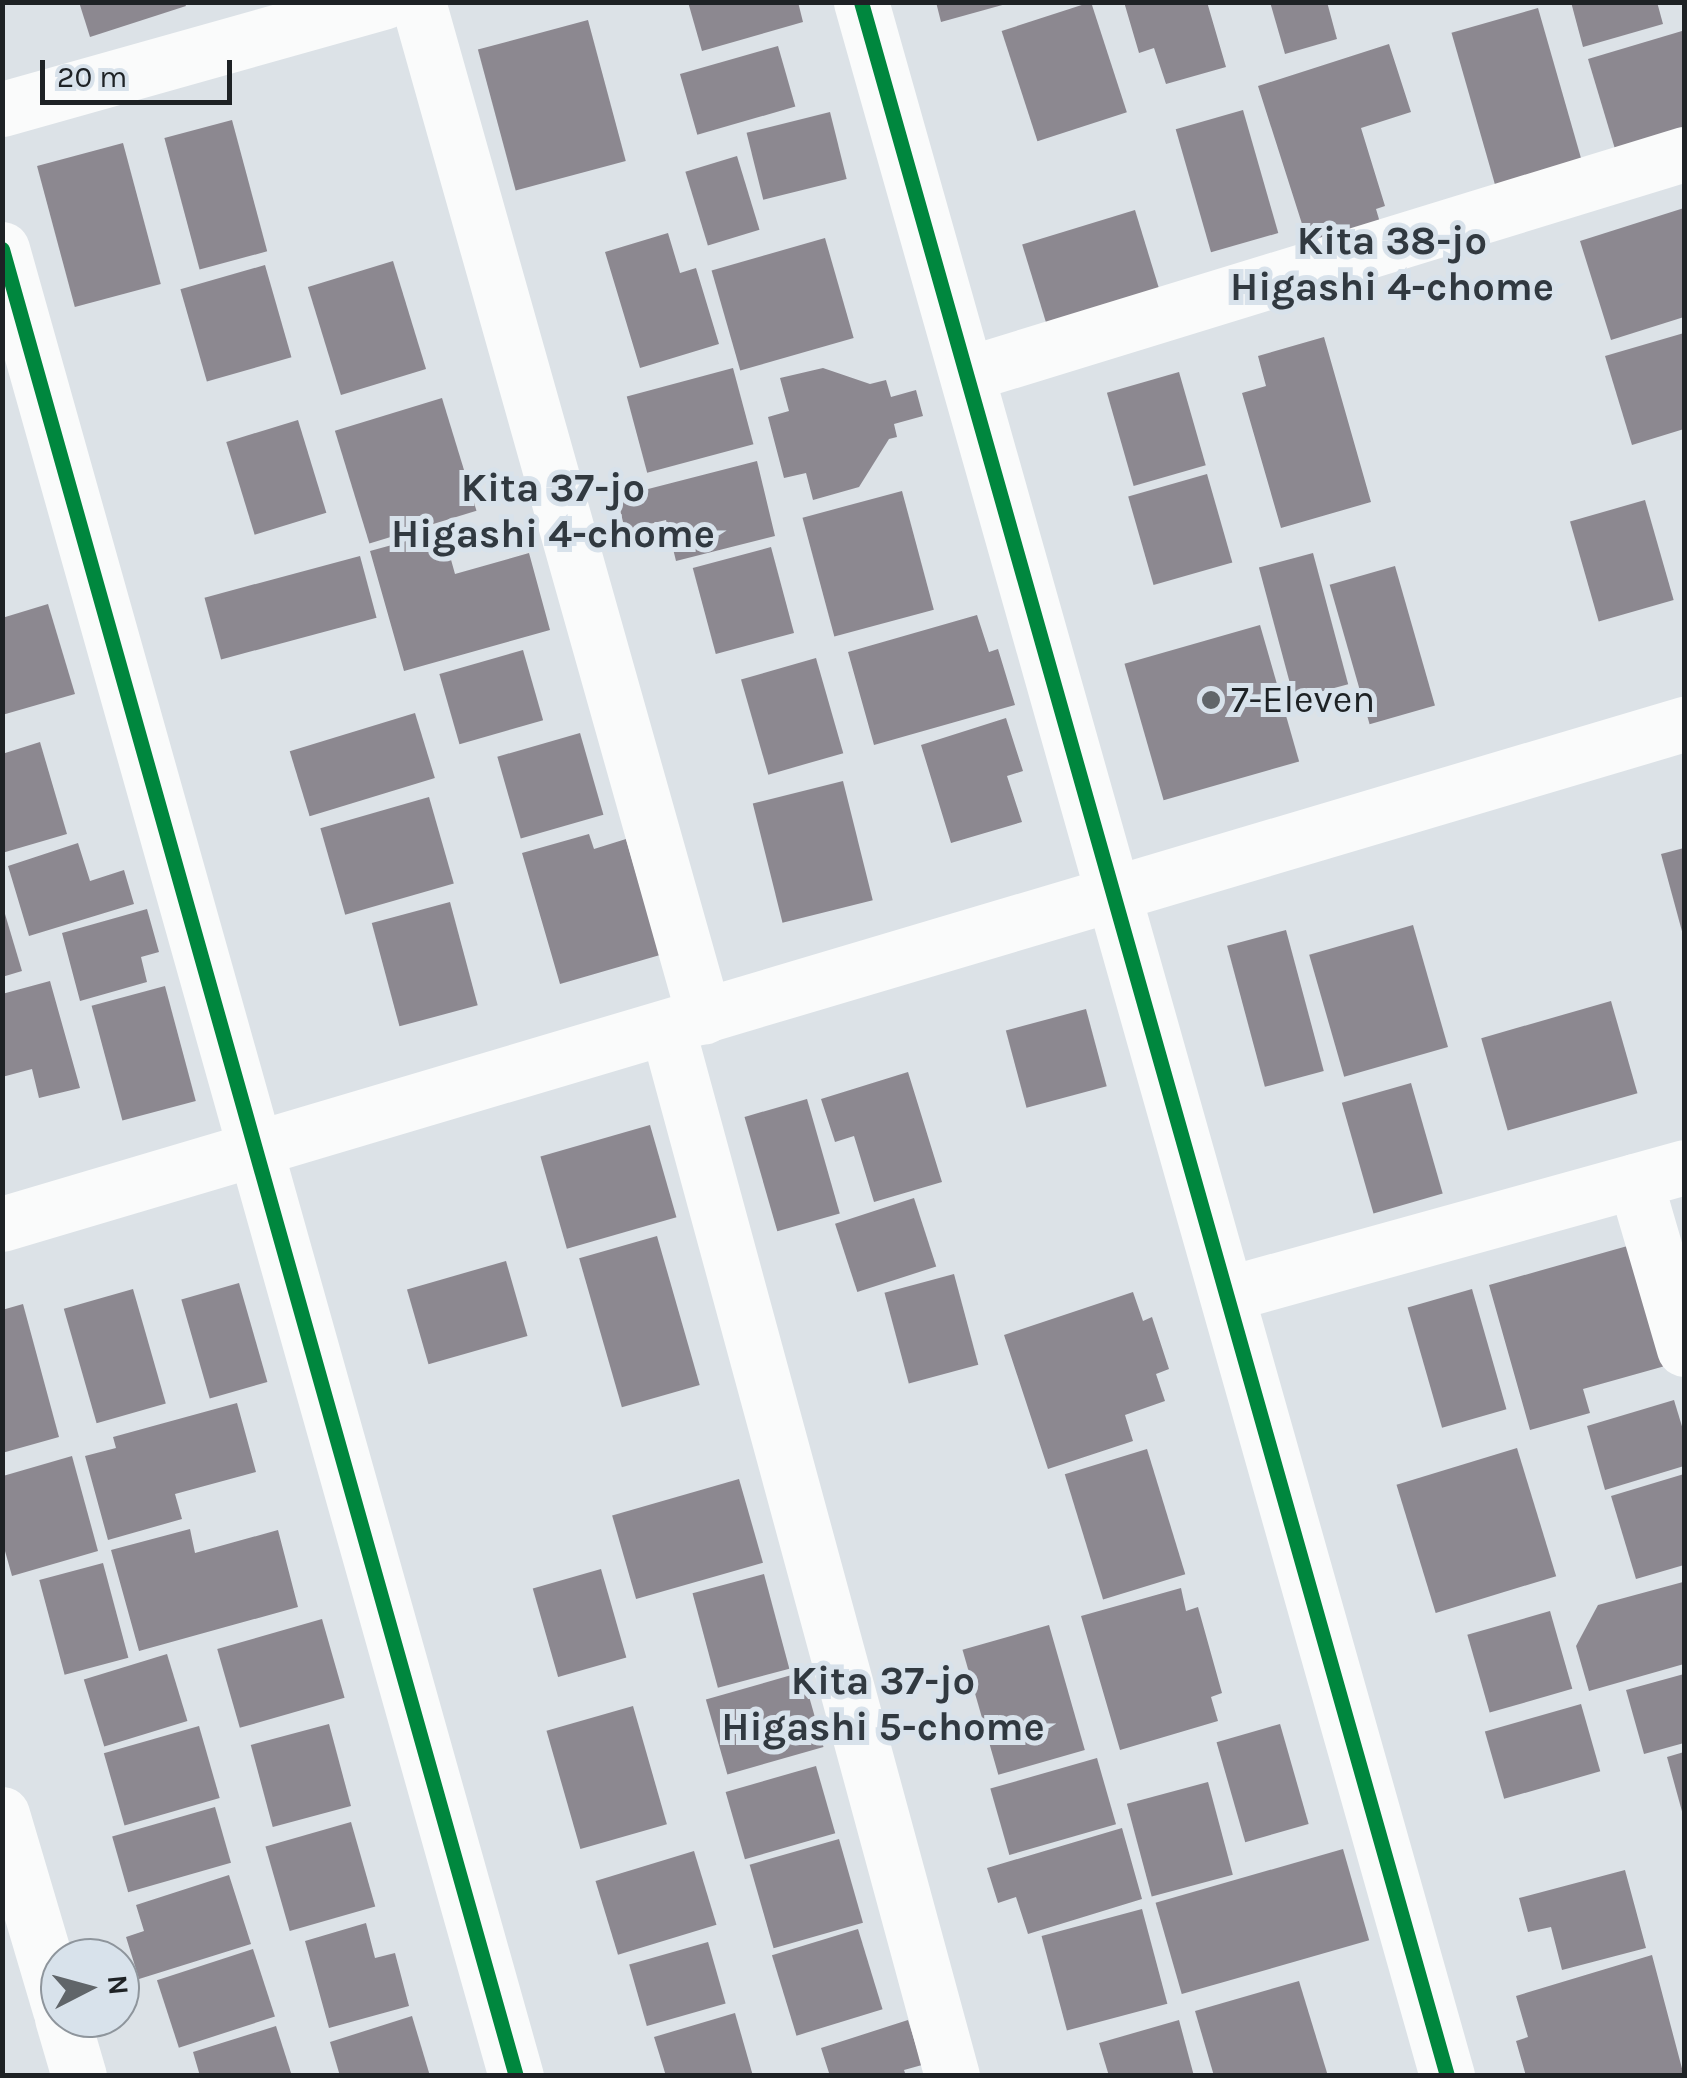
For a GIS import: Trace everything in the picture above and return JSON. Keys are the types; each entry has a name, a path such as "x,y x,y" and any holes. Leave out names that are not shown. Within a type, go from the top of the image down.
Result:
{"street":[{"path":"2,109 383,2"},
{"path":"418,2 686,1021 952,2076"},
{"path":"861,2 1447,2076"},
{"path":"967,374 1684,154"},
{"path":"2,249 516,2076"},
{"path":"2,1224 1115,890 1684,724"},
{"path":"1227,1294 1660,1174 1684,1349"},
{"path":"2,1814 40,1942"},
{"path":"68,2038 79,2076"}],"building":[{"path":"79,2 184,2 186,6 90,37"},
{"path":"688,2 798,2 803,22 702,51"},
{"path":"936,2 1006,2 1006,4 941,22"},
{"path":"1091,2 1127,112 1037,141 1002,31"},
{"path":"1124,2 1207,2 1226,67 1166,84 1154,48 1139,53"},
{"path":"1270,2 1327,2 1337,39 1285,54"},
{"path":"1571,2 1657,2 1663,24 1583,47"},
{"path":"1538,8 1582,160 1495,185 1451,33"},
{"path":"588,20 626,161 516,191 478,50"},
{"path":"1682,31 1684,128 1615,149 1588,59"},
{"path":"1389,44 1411,112 1361,128 1385,206 1376,209 1381,226 1310,249 1258,86"},
{"path":"778,46 795,107 697,135 680,74"},
{"path":"1243,110 1278,233 1211,252 1176,129"},
{"path":"830,112 847,179 763,200 747,133"},
{"path":"232,120 267,251 200,269 164,138"},
{"path":"123,143 161,284 75,307 37,166"},
{"path":"737,156 760,230 708,245 685,172"},
{"path":"1684,208 1684,317 1611,340 1580,241"},
{"path":"1135,210 1163,301 1050,335 1022,244"},
{"path":"668,233 680,273 696,268 719,344 640,368 605,252"},
{"path":"825,238 854,338 740,370 712,271"},
{"path":"393,261 426,369 341,395 308,287"},
{"path":"265,265 291,357 207,382 180,289"},
{"path":"1684,333 1684,429 1632,445 1605,356"},
{"path":"1324,337 1371,502 1281,528 1242,393 1266,386 1258,356"},
{"path":"733,368 753,444 647,473 627,396"},
{"path":"823,368 870,384 886,380 891,397 916,390 923,416 894,424 897,437 889,439 859,487 813,500 806,473 784,478 768,417 789,411 780,378"},
{"path":"1179,372 1206,465 1134,486 1107,393"},
{"path":"442,398 476,511 369,544 335,431"},
{"path":"298,420 326,513 255,535 226,442"},
{"path":"757,461 775,536 676,561 666,520 625,530 617,497"},
{"path":"1207,474 1232,562 1154,585 1128,497"},
{"path":"902,491 934,610 834,636 803,518"},
{"path":"1645,500 1674,600 1599,621 1570,521"},
{"path":"443,531 455,574 529,553 550,630 404,671 370,551"},
{"path":"771,547 794,633 716,654 693,568"},
{"path":"1313,553 1348,684 1294,699 1259,567"},
{"path":"360,556 377,618 221,659 204,598"},
{"path":"1395,566 1435,705 1370,724 1330,585"},
{"path":"48,604 75,694 2,715 2,618"},
{"path":"977,615 989,652 998,649 1015,705 874,745 848,652"},
{"path":"1260,625 1299,761 1164,800 1124,664"},
{"path":"523,650 543,720 459,744 439,674"},
{"path":"816,658 843,753 768,775 741,679"},
{"path":"415,713 435,778 310,816 290,751"},
{"path":"1006,718 1023,771 1007,776 1022,822 951,843 921,745"},
{"path":"580,733 603,815 521,838 497,757"},
{"path":"40,742 67,834 2,853 2,754"},
{"path":"843,781 873,900 783,923 753,803"},
{"path":"429,797 454,884 345,915 320,828"},
{"path":"589,834 594,849 626,839 660,955 560,984 522,853"},
{"path":"78,843 90,881 124,870 134,904 29,936 8,866"},
{"path":"1684,848 1684,935 1683,935 1661,854"},
{"path":"450,902 478,1005 399,1026 372,923"},
{"path":"2,904 22,971 2,977"},
{"path":"147,909 159,952 141,957 147,982 80,1001 62,933"},
{"path":"1413,925 1448,1047 1344,1077 1309,955"},
{"path":"1286,930 1324,1071 1265,1087 1227,946"},
{"path":"50,981 80,1088 39,1098 32,1069 2,1077 2,994"},
{"path":"165,986 196,1101 122,1121 92,1006"},
{"path":"1611,1001 1637,1093 1508,1130 1481,1038"},
{"path":"1086,1009 1107,1086 1027,1108 1006,1030"},
{"path":"908,1072 942,1182 874,1202 854,1136 835,1142 821,1099"},
{"path":"1411,1083 1443,1194 1373,1213 1342,1103"},
{"path":"807,1099 840,1213 777,1231 745,1117"},
{"path":"650,1125 676,1217 567,1249 540,1156"},
{"path":"914,1198 936,1266 857,1292 835,1224"},
{"path":"657,1236 700,1385 622,1407 579,1258"},
{"path":"1631,1245 1665,1366 1583,1389 1590,1413 1530,1430 1489,1285"},
{"path":"506,1261 527,1336 428,1364 407,1289"},
{"path":"954,1274 978,1365 909,1383 884,1293"},
{"path":"239,1283 267,1382 210,1399 181,1300"},
{"path":"133,1289 166,1403 97,1423 64,1309"},
{"path":"1472,1289 1506,1409 1442,1428 1408,1307"},
{"path":"1133,1292 1143,1321 1152,1317 1169,1369 1156,1374 1165,1401 1125,1415 1133,1441 1048,1469 1004,1335"},
{"path":"23,1304 59,1437 2,1453 2,1310"},
{"path":"1674,1400 1684,1433 1684,1466 1605,1490 1587,1426"},
{"path":"237,1403 256,1472 175,1494 182,1519 108,1540 85,1456 116,1448 113,1437"},
{"path":"1517,1448 1556,1576 1436,1613 1397,1485"},
{"path":"1147,1449 1185,1574 1103,1599 1065,1474"},
{"path":"72,1456 98,1551 12,1576 3,1544 3,1476"},
{"path":"1684,1474 1684,1565 1636,1579 1611,1496"},
{"path":"739,1479 763,1563 636,1599 612,1515"},
{"path":"190,1529 195,1553 278,1530 298,1607 139,1651 111,1550"},
{"path":"103,1563 128,1658 65,1675 39,1580"},
{"path":"601,1569 626,1657 558,1677 533,1589"},
{"path":"764,1574 789,1669 718,1688 693,1593"},
{"path":"1683,1582 1684,1664 1589,1691 1576,1646 1598,1605"},
{"path":"1181,1588 1186,1611 1198,1607 1222,1693 1211,1697 1218,1721 1120,1750 1081,1616"},
{"path":"1550,1611 1572,1689 1490,1713 1467,1635"},
{"path":"322,1619 345,1698 240,1728 217,1649"},
{"path":"1049,1625 1085,1750 998,1775 962,1650"},
{"path":"167,1654 187,1721 104,1746 84,1679"},
{"path":"802,1672 823,1747 727,1775 706,1700"},
{"path":"1684,1674 1684,1743 1644,1754 1626,1690"},
{"path":"1581,1704 1600,1771 1504,1799 1485,1732"},
{"path":"633,1706 667,1824 580,1849 546,1731"},
{"path":"329,1724 351,1806 273,1827 251,1745"},
{"path":"1280,1724 1309,1824 1245,1842 1217,1742"},
{"path":"199,1726 220,1798 125,1825 104,1753"},
{"path":"1684,1752 1684,1815 1683,1815 1667,1757"},
{"path":"1097,1758 1116,1824 1009,1855 990,1789"},
{"path":"816,1766 835,1833 745,1859 726,1792"},
{"path":"1208,1782 1233,1875 1152,1896 1127,1804"},
{"path":"215,1807 231,1863 128,1892 112,1836"},
{"path":"351,1822 375,1907 290,1931 265,1847"},
{"path":"1122,1828 1142,1899 1028,1934 1016,1897 998,1903 987,1868"},
{"path":"839,1839 863,1923 774,1948 750,1865"},
{"path":"1343,1849 1369,1940 1182,1994 1156,1903"},
{"path":"694,1851 717,1925 618,1955 596,1881"},
{"path":"1625,1870 1646,1948 1562,1970 1551,1927 1528,1932 1519,1898"},
{"path":"229,1875 251,1944 140,1979 140,1938 126,1937 144,1931 136,1905"},
{"path":"1142,1909 1167,2004 1067,2031 1042,1936"},
{"path":"366,1923 375,1958 395,1953 409,2006 329,2028 305,1941"},
{"path":"858,1929 883,2009 796,2036 772,1955"},
{"path":"708,1942 726,2004 647,2026 629,1965"},
{"path":"253,1949 275,2017 179,2048 157,1980"},
{"path":"1652,1955 1684,2076 1526,2076 1516,2041 1528,2037 1516,1996"},
{"path":"1299,1981 1328,2076 1214,2076 1195,2011"},
{"path":"735,2013 753,2076 666,2076 654,2037"},
{"path":"412,2016 430,2076 340,2076 330,2042"},
{"path":"908,2020 922,2065 904,2070 906,2076 830,2076 821,2048"},
{"path":"1179,2020 1194,2076 1109,2076 1099,2043"},
{"path":"276,2026 292,2076 200,2076 193,2052"}],"cycle path":[{"path":"861,2 1447,2076"},
{"path":"2,249 516,2076"}],"place":[{"name":"7-Eleven","path":"1211,700"}],"district":[{"name":"Kita 38-jo Higashi 4-chome","path":"1392,264"},
{"name":"Kita 37-jo Higashi 4-chome","path":"553,511"},
{"name":"Kita 37-jo Higashi 5-chome","path":"883,1704"}]}
